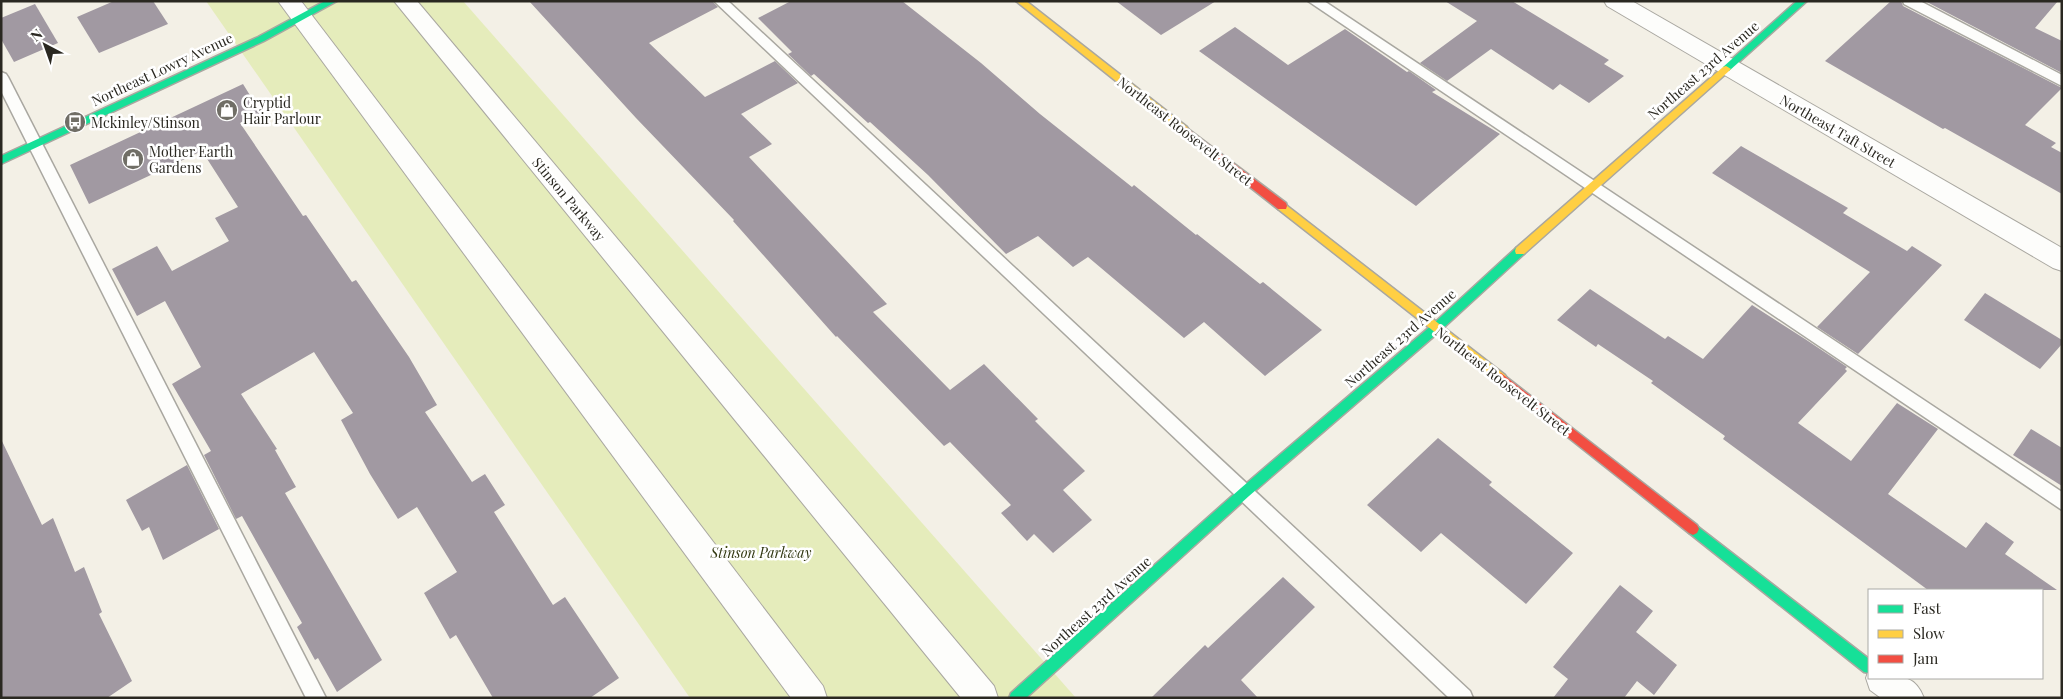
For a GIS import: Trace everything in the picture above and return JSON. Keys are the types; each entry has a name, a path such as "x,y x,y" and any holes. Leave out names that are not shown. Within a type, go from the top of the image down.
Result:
{"street":[{"name":"Northeast Lowry Avenue","path":"1,160 261,39 295,9 333,1"},
{"name":"Stinson Parkway","path":"405,1 982,698"},
{"name":"Northeast Roosevelt Street","path":"1020,1 1868,667"},
{"name":"Northeast Taft Street","path":"1615,1 2062,261"},
{"name":"Northeast 23rd Avenue","path":"1016,698 1245,492 1436,328 1803,1"},
{"path":"295,9 811,698"},
{"path":"1883,679 1908,698"}],"lane":[{"path":"720,1 1463,698"},
{"path":"1314,1 2062,502"},
{"path":"1909,1 2062,82"},
{"path":"1,77 37,144 316,698"}],"green space":[{"name":"Stinson Parkway","path":"206,1 463,1 1076,698 690,698"}],"building":[{"path":"114,1 153,1 168,24 99,53 77,17"},
{"path":"529,1 712,1 718,7 649,43 705,97 775,61 798,83 741,114 772,144 749,157 887,304 873,312 950,390 984,364 1038,419 1035,421 1085,471 1063,490 1092,520 1053,553 1034,534 1027,541 1001,513 1011,505 950,442 944,446 836,337 734,220 636,118"},
{"path":"791,1 902,1 1132,187 1134,185 1260,284 1263,282 1322,330 1265,376 1204,322 1184,338 1088,257 1073,267 1038,236 1006,254 928,175 870,122 868,123 814,74 811,76 788,54 792,52 758,18"},
{"path":"1116,1 1216,1 1161,35"},
{"path":"1445,1 1512,1 1609,60 1604,64 1624,76 1589,103 1560,84 1553,90 1491,49 1447,81 1420,63 1477,21"},
{"path":"1891,1 1901,1 1903,6 2062,88 2025,125 2056,143 2051,147 2062,153 2062,194 1945,128 1943,129 1825,61"},
{"path":"1925,1 2058,1 2035,28 2062,41 2062,73"},
{"path":"35,4 58,43 14,62 1,39 1,18"},
{"path":"1235,27 1288,65 1345,29 1436,90 1432,92 1500,134 1416,206 1199,51"},
{"path":"243,84 261,113 240,123 303,216 306,215 352,282 356,280 409,357 437,405 425,412 472,482 485,474 505,505 494,512 553,605 565,597 619,678 590,698 493,698 456,635 450,639 424,593 457,572 417,507 398,519 370,474 341,420 353,413 314,352 241,394 277,449 275,450 296,487 285,493 382,660 337,692 318,658 315,660 297,627 302,623 242,516 236,519 204,455 211,451 172,384 201,367 165,301 137,316 112,269 157,246 172,271 229,241 215,218 238,207 202,151 89,204 70,165"},
{"path":"1741,146 1848,208 1843,213 1907,251 1912,246 1942,265 1858,354 1817,327 1870,272 1712,173"},
{"path":"1590,289 1665,339 1668,336 1703,359 1752,305 1847,367 1845,369 1847,371 1798,423 1851,461 1897,403 1938,429 1888,494 1966,548 1986,522 2014,542 2005,554 2057,590 1927,589 1723,439 1725,436 1651,383 1653,381 1598,344 1596,347 1557,320"},
{"path":"1985,293 2062,340 2062,344 2040,369 1964,320"},
{"path":"2031,429 2062,448 2062,486 2013,455"},
{"path":"1438,438 1492,482 1489,485 1573,553 1526,604 1441,533 1421,552 1367,505"},
{"path":"1,439 42,525 53,518 75,572 84,567 102,612 99,614 132,681 107,698 1,698"},
{"path":"187,465 219,529 163,560 149,527 142,531 126,500"},
{"path":"1283,577 1315,607 1241,680 1258,698 1151,698 1205,645 1208,648"},
{"path":"1620,585 1653,611 1636,632 1677,665 1654,695 1637,681 1624,698 1553,698 1568,679 1553,667"}],"traffic: fast":[{"path":"1,160 261,39 333,1"},
{"path":"1726,69 1803,1"},
{"path":"1016,698 1245,492 1436,328 1520,251"},
{"path":"1693,529 1868,666"}],"traffic: slow":[{"path":"1020,1 1184,130"},
{"path":"1520,251 1726,69"},
{"path":"1282,206 1501,378"}],"traffic: jam":[{"path":"1184,130 1282,206"},
{"path":"1501,378 1693,529"}],"place":[{"name":"Cryptid Hair Parlour","path":"227,110"},
{"name":"Mckinley/Stinson","path":"75,122"},
{"name":"Mother Earth Gardens","path":"133,159"}]}
